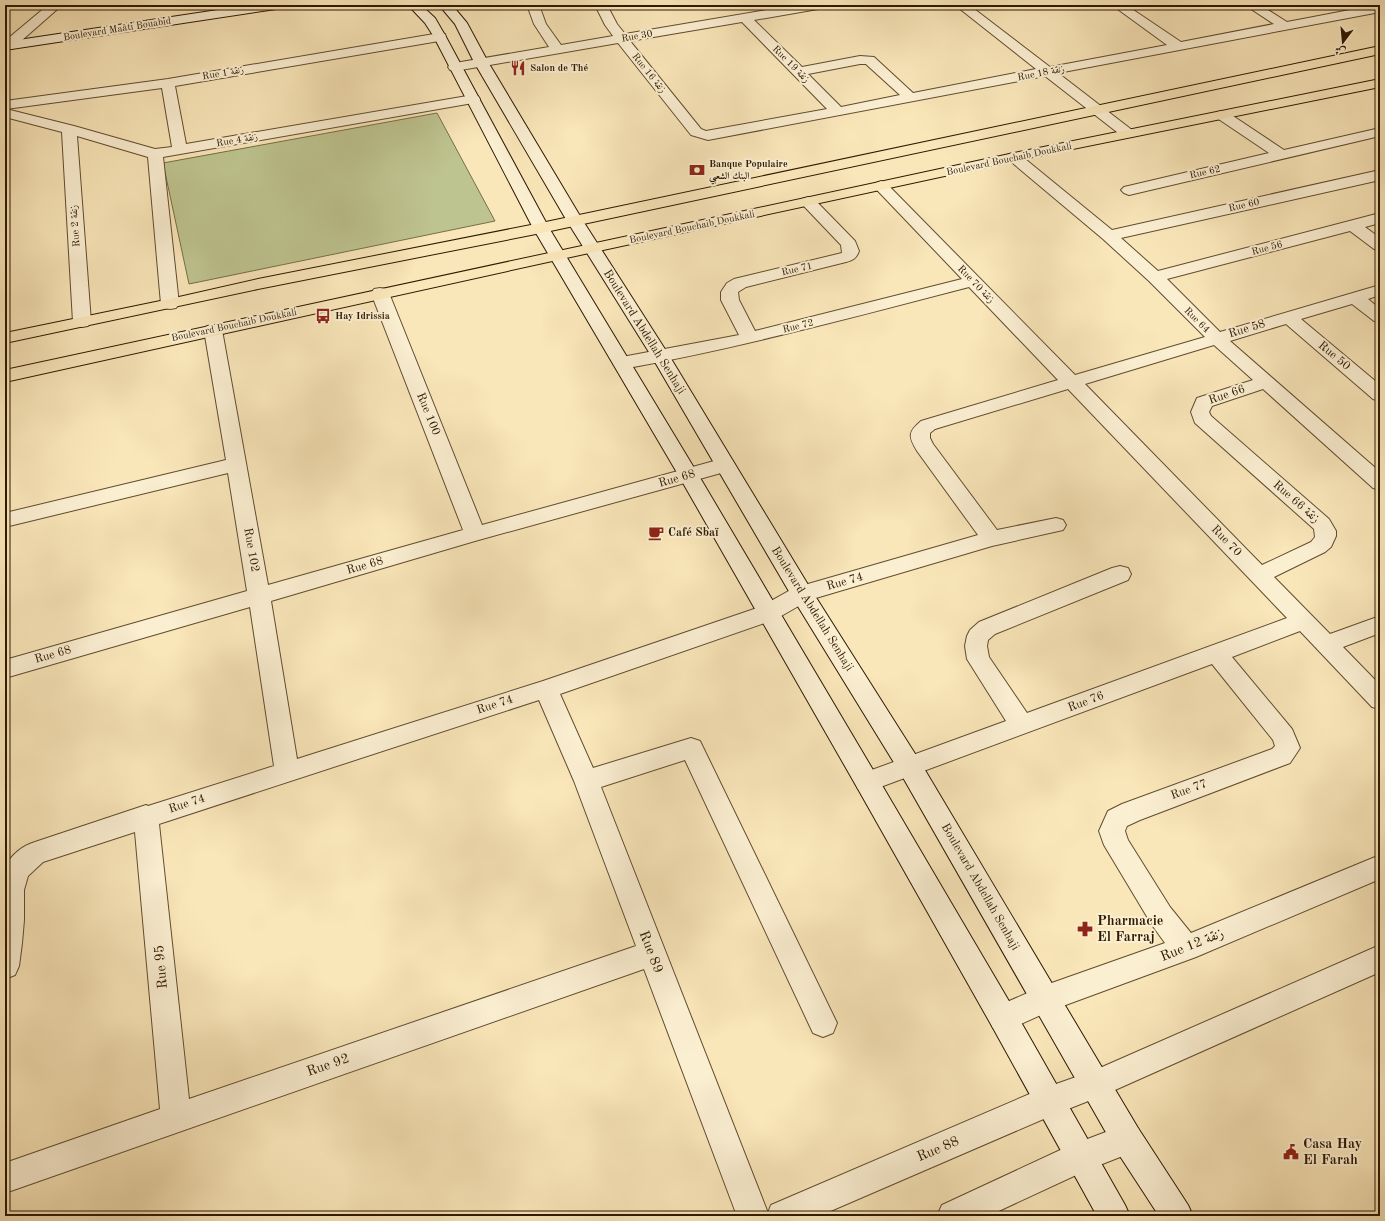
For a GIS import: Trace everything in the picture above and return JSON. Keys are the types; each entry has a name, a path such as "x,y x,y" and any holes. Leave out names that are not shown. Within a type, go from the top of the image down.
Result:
{"main road":[{"path":"5,338 258,284 575,221 1380,50"},
{"name":"Boulevard Bouchaib Doukkali","path":"5,376 1014,157 1380,83"}],"street":[{"path":"6,42 24,32 56,5"},
{"name":"Boulevard Maâti Bouabid","path":"24,32 203,5"},
{"name":"Boulevard Maâti Bouabid","path":"6,42 276,5"},
{"path":"414,5 430,21 440,37 541,228 689,476 867,782 1003,1018 1114,1216"},
{"name":"Boulevard Abdellah Senhaji","path":"445,5 461,23 481,62 575,221 660,357 802,594 910,767 1127,1139 1177,1216"},
{"path":"534,5 540,24 557,49"},
{"name":"Rue 16 زنقة","path":"601,5 611,25 621,39 696,132 702,135"},
{"path":"961,5 1127,134"},
{"path":"1118,5 1178,46"},
{"path":"1251,5 1285,26"},
{"name":"Rue 30","path":"456,66 810,6"},
{"name":"Rue 18 زنقة","path":"702,135 711,136 1380,8"},
{"name":"Rue 19 زنقة","path":"744,18 838,111"},
{"name":"Rue 1 زنقة","path":"5,105 168,82 440,37"},
{"path":"799,72 860,60 869,60 911,98"},
{"path":"168,82 180,150"},
{"name":"Rue 4 زنقة","path":"5,113 69,129 155,154 473,99"},
{"path":"1222,115 1282,155"},
{"name":"Rue 2 زنقة","path":"69,129 82,322"},
{"name":"Rue 62","path":"1129,190 1380,132"},
{"path":"155,154 170,304"},
{"name":"Rue 64","path":"1014,157 1155,277 1216,338 1380,483"},
{"name":"Rue 60","path":"1108,236 1380,175"},
{"name":"Rue 70 زنقة","path":"881,186 1071,382"},
{"name":"Rue 71","path":"750,338 730,300 729,292 732,287 740,283 840,259 848,256 851,251 849,244 808,202"},
{"name":"Rue 56","path":"1155,277 1380,218"},
{"path":"1352,225 1380,246"},
{"name":"Rue 72","path":"622,364 750,338 973,281"},
{"name":"Rue 58","path":"1071,382 1380,290"},
{"name":"Rue 100","path":"380,294 475,534"},
{"path":"1354,297 1380,317"},
{"name":"Rue 50","path":"1288,317 1380,395"},
{"name":"Rue 102","path":"213,330 259,596 287,771"},
{"path":"992,540 924,446 920,438 921,432 928,425 1071,382"},
{"name":"Rue 70","path":"1071,382 1380,700"},
{"name":"Rue 66","path":"1202,419 1200,412 1204,402 1266,382"},
{"name":"Rue 66 زنقة","path":"1202,419 1322,524 1326,531 1327,536 1325,542 1318,547 1260,575"},
{"path":"5,520 236,464"},
{"name":"Rue 68","path":"5,669 475,534 725,465"},
{"name":"Rue 74","path":"5,966 11,922 11,885 16,872 23,861 35,853 146,816 546,689 768,613 802,594 992,540 1056,525"},
{"path":"1022,726 978,659 976,646 978,636 987,628 1120,574"},
{"name":"Rue 76","path":"867,782 1304,621"},
{"path":"1327,644 1380,624"},
{"name":"Rue 77","path":"1186,948 1161,916 1117,845 1112,832 1117,819 1131,812 1281,756 1288,748 1284,736 1216,653"},
{"name":"Rue 89","path":"546,689 586,781 753,1216"},
{"path":"586,781 691,748 823,1023"},
{"name":"Rue 95","path":"146,816 176,1118"},
{"name":"Rue 12 زنقة","path":"1003,1018 1046,1000 1186,948 1380,867"},
{"name":"Rue 92","path":"5,1178 652,953"},
{"name":"Rue 88","path":"782,1216 1050,1101 1096,1084 1380,958"},
{"path":"953,1216 1080,1157 1127,1139"}],"green space":[{"path":"437,113 495,221 189,284 163,163"}],"place":[{"name":"Salon de Thé","path":"518,68"},
{"name":"Banque Populaire البنك الشعبي","path":"697,170"},
{"name":"Hay Idrissia","path":"323,316"},
{"name":"Café Sbaï","path":"656,533"},
{"name":"Pharmacie El Farraj","path":"1085,929"},
{"name":"Casa Hay El Farah","path":"1291,1152"}]}
